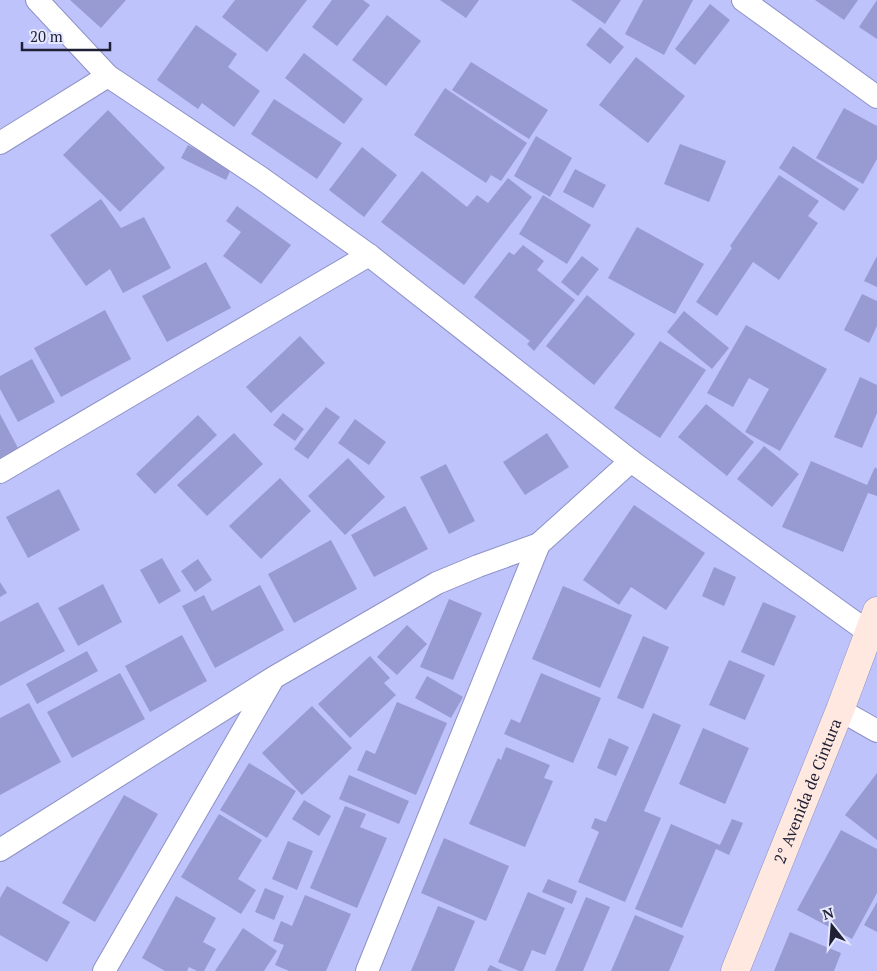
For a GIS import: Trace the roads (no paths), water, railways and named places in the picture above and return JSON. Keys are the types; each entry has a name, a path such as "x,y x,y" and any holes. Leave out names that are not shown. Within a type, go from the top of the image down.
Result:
{"street":[{"path":"37,0 108,76 261,178 369,255 631,461 872,622"},
{"path":"743,0 877,96"},
{"path":"0,143 108,76"},
{"path":"0,472 369,255"},
{"path":"0,850 274,678 437,583 539,544 631,461"},
{"path":"367,971 539,544"},
{"name":"2° Avenida de Cintura","path":"735,971 840,710 872,622"},
{"path":"104,971 274,678"},
{"path":"840,710 877,731"}]}
